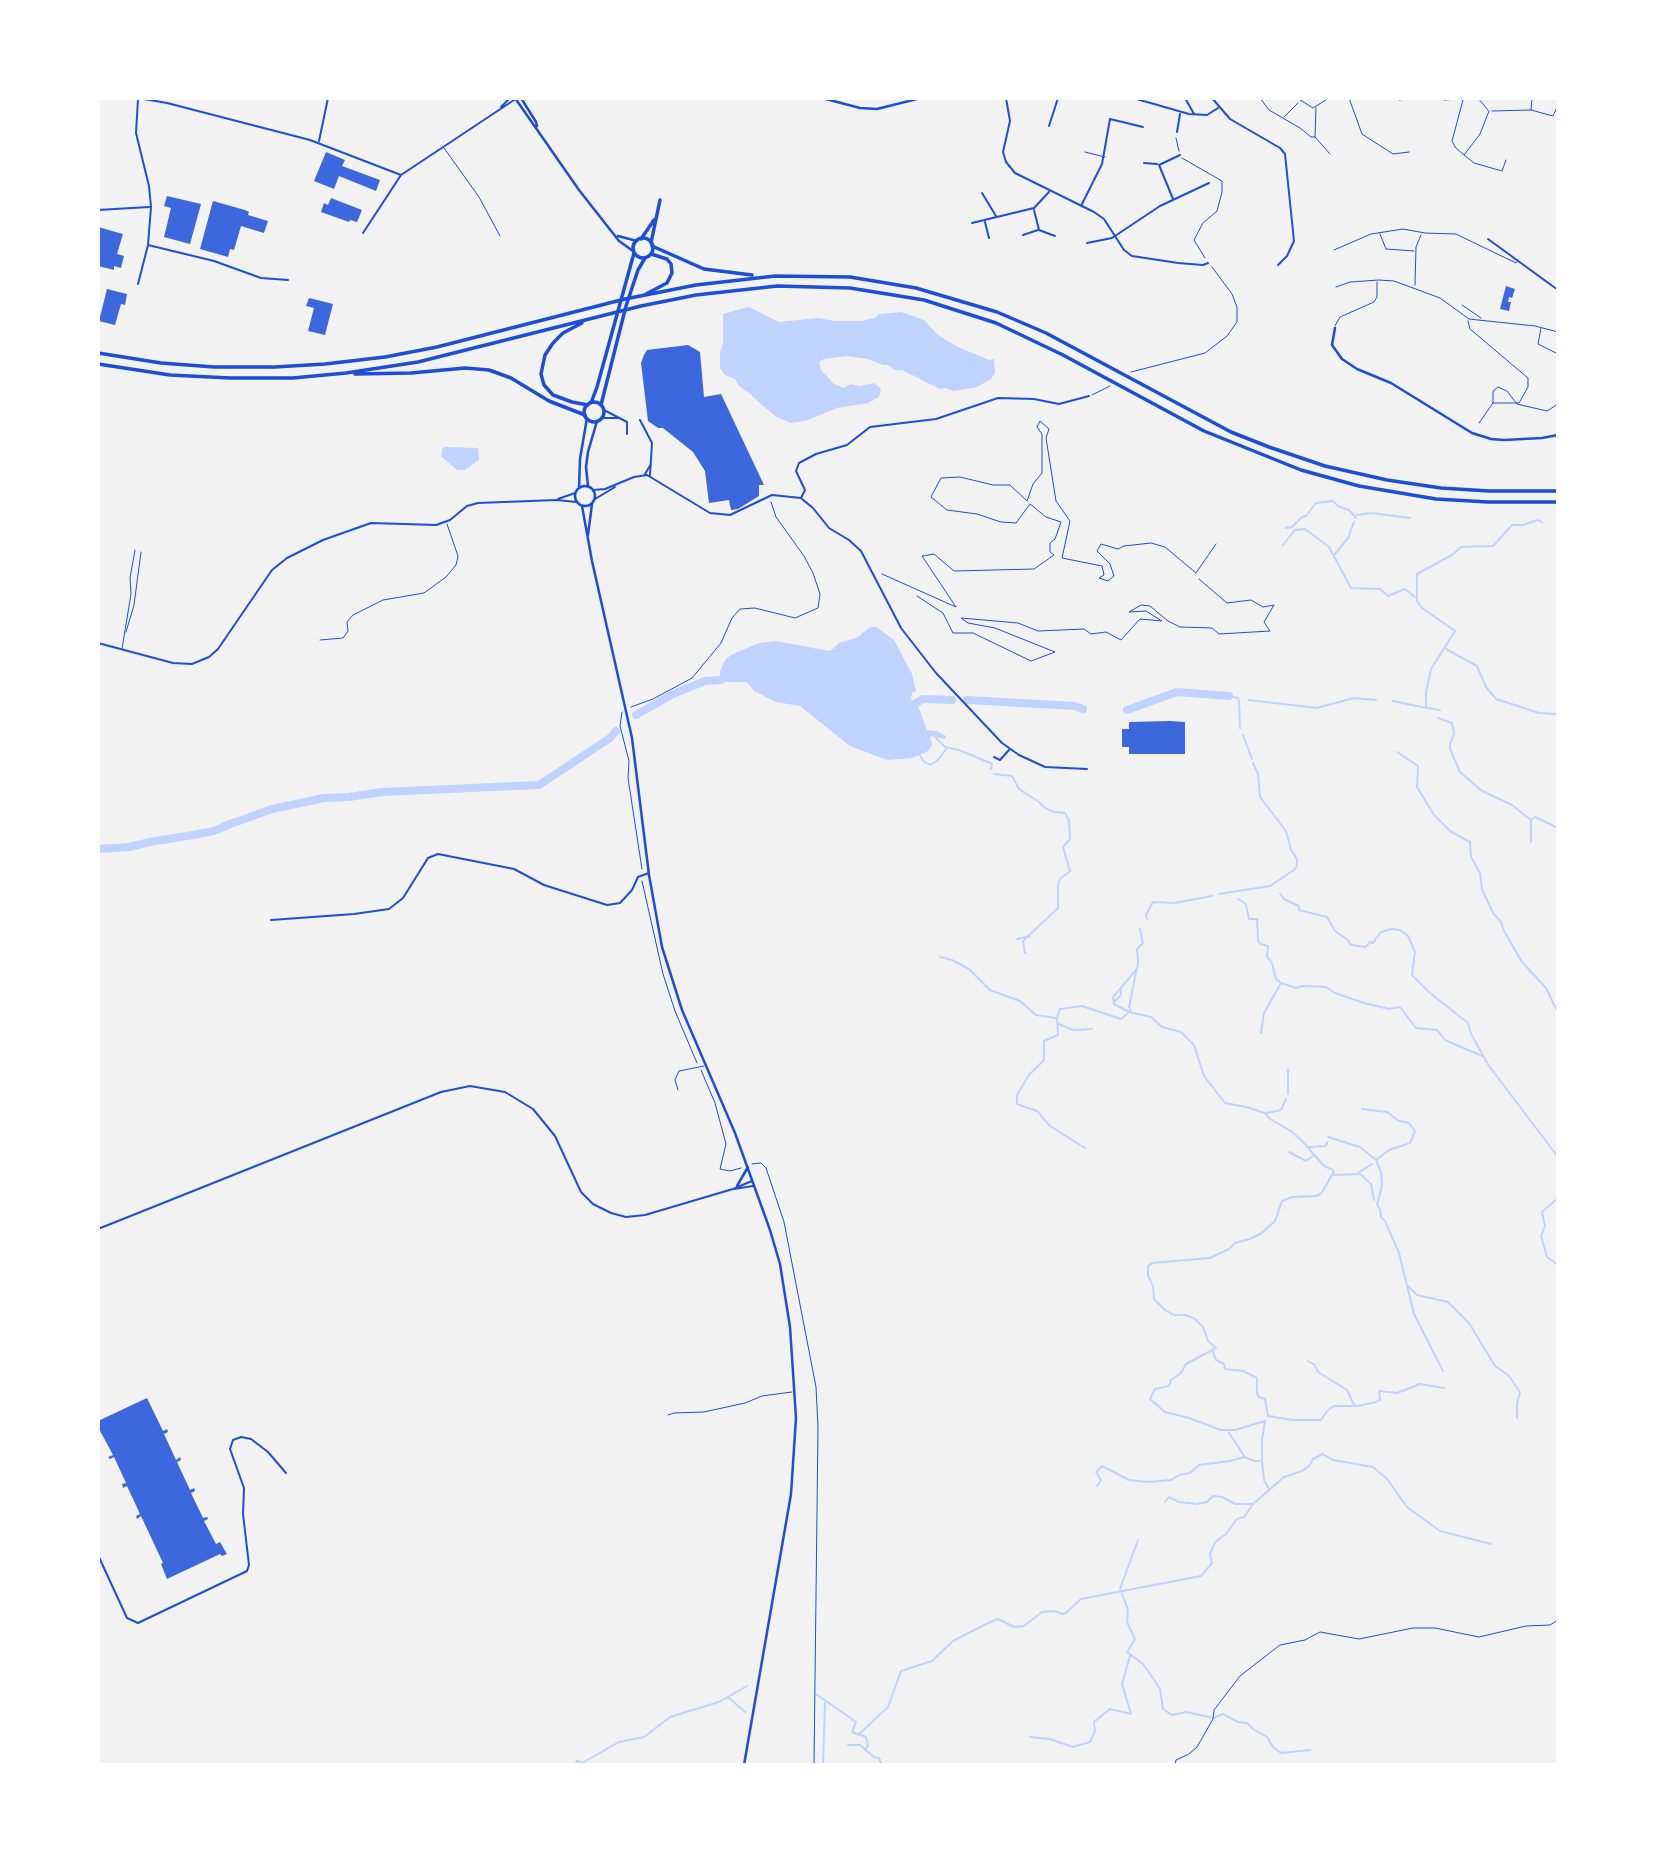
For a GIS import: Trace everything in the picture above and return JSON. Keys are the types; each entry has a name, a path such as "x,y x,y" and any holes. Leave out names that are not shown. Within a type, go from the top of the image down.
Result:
{"highway":[{"path":"346,373 399,374 476,368 511,377 549,401 600,420 626,306 645,258 651,254 660,200"},
{"path":"586,417 597,387 634,252 639,240 655,219"},
{"path":"639,240 647,239 652,245 704,269 765,276 838,276 888,282 939,293 1017,320 1231,432 1325,466 1419,485 1466,490 1558,491"},
{"path":"634,252 638,257 645,258"},
{"path":"644,295 667,283 672,273 667,259 651,254"},
{"path":"98,353 161,363 214,367 325,365 437,346 644,295 765,276"},
{"path":"98,364 170,375 230,378 293,378 346,373 418,362 641,306 707,294 776,286 836,287 886,292 948,307 996,323 1044,344 1231,444 1321,476 1390,492 1436,499 1558,502"},
{"path":"592,318 558,338 545,355 541,369 542,380 549,392 563,399 603,407"}],"main road":[{"path":"516,98 579,190 624,246 634,252"},
{"path":"822,98 874,109 921,98"},
{"path":"615,235 639,240"},
{"path":"1335,328 1331,343 1340,357 1357,369 1396,386 1472,433 1504,440 1542,439 1558,435"},
{"path":"586,417 579,488 575,493 576,502 582,506 592,504"},
{"path":"588,486 588,452 600,420"},
{"path":"579,488 588,486 593,489 588,538"},
{"path":"582,506 626,704 637,769 649,873 669,972 753,1180 779,1264 790,1327 796,1391 795,1451 788,1516 744,1765"},
{"path":"735,1187 748,1167"}],"street":[{"path":"138,284 148,246 150,207 149,186 136,133 138,98 167,103 319,143 401,175"},
{"path":"319,143 328,98"},
{"path":"500,108 516,98"},
{"path":"363,233 401,175 516,98"},
{"path":"1006,98 1010,117 1003,148 1006,162 1018,175 1101,217 1124,250 1132,256 1203,265 1208,262"},
{"path":"1049,126 1058,98"},
{"path":"1133,98 1193,115 1207,115 1219,108"},
{"path":"1185,98 1193,109 1193,115"},
{"path":"1212,98 1238,125 1280,148 1285,154 1294,241 1291,250 1278,265"},
{"path":"1177,132 1180,113"},
{"path":"1081,205 1105,157 1110,119 1143,127"},
{"path":"1144,163 1159,164 1180,155"},
{"path":"1159,164 1173,200"},
{"path":"1087,243 1115,236 1173,200 1209,183"},
{"path":"972,223 1034,208 1049,191"},
{"path":"982,192 996,217"},
{"path":"98,210 150,207"},
{"path":"1034,208 1039,230"},
{"path":"985,221 989,238"},
{"path":"1023,235 1039,230 1055,236"},
{"path":"1488,239 1558,290"},
{"path":"148,246 214,261 261,278 288,280"},
{"path":"801,498 805,490 796,471 799,463 816,454 847,445 873,426 936,419 998,398 1030,398 1062,404 1089,396"},
{"path":"603,407 627,422 627,434"},
{"path":"600,420 620,418"},
{"path":"640,420 651,439 650,476"},
{"path":"645,475 651,464"},
{"path":"594,499 617,485 645,475 717,515 734,514 769,496 801,498 830,528 861,551 901,628 936,673 1009,749 1050,768 1087,769"},
{"path":"593,489 617,485"},
{"path":"558,500 575,493"},
{"path":"98,643 177,664 192,664 218,649 267,576 287,558 323,540 371,523 425,527 447,522 472,504 558,500 576,502"},
{"path":"983,731 987,727"},
{"path":"994,757 1000,760 1009,749"},
{"path":"271,920 389,909 403,898 429,858 438,854 514,870 549,887 607,905 618,904 638,877 649,873"},
{"path":"98,1229 441,1092 470,1086 505,1093 533,1109 555,1136 581,1192 593,1203 611,1213 626,1217 645,1215 753,1180"},
{"path":"735,1187 755,1186"},
{"path":"98,1555 127,1618 138,1623 247,1571 249,1565 243,1514 244,1488 230,1449 233,1440 241,1437 251,1440 268,1452 286,1473"}],"lane":[{"path":"1260,98 1265,107 1315,137 1330,154"},
{"path":"1297,98 1311,108 1317,108 1329,98"},
{"path":"1349,98 1362,134 1393,154 1409,152"},
{"path":"1397,98 1413,98"},
{"path":"1436,98 1469,98"},
{"path":"1478,98 1489,111"},
{"path":"1531,110 1532,98"},
{"path":"1463,100 1452,141 1455,147 1474,163 1502,171 1506,160"},
{"path":"1283,119 1300,101"},
{"path":"1489,111 1531,110 1553,116 1558,106"},
{"path":"1315,137 1317,108"},
{"path":"1464,155 1480,134 1489,111"},
{"path":"443,146 479,197 500,236"},
{"path":"1086,152 1105,157"},
{"path":"1334,250 1380,232 1399,229 1456,234 1516,263 1518,260"},
{"path":"1380,232 1386,249 1416,251"},
{"path":"1415,287 1416,251 1422,233"},
{"path":"1335,328 1340,317 1374,302 1377,294 1376,280"},
{"path":"1336,286 1376,280 1394,281 1415,287 1453,305 1469,318 1541,327 1558,332"},
{"path":"1462,305 1483,320"},
{"path":"1469,318 1469,330 1527,377 1528,387 1517,404"},
{"path":"1541,327 1538,345 1558,354"},
{"path":"1479,423 1493,403 1492,395 1499,387 1507,391 1517,404"},
{"path":"1493,403 1517,404 1547,411 1558,404"},
{"path":"320,640 343,638 348,632 347,622 353,615 383,600 424,593 446,577 456,565 458,556 447,522"},
{"path":"122,649 135,550"},
{"path":"124,634 134,605 141,552"},
{"path":"678,1090 675,1080 679,1071 705,1065"},
{"path":"668,1415 699,1413 736,1406 775,1393 796,1391"}],"path":[{"path":"1129,373 1205,353 1219,344 1238,319 1236,302 1195,240 1203,223 1217,211 1222,181 1188,163 1180,155 1177,132"},
{"path":"1089,396 1110,387"},
{"path":"882,574 956,607 922,556 934,554 954,571 1034,569 1054,555 1051,552 1051,543 1061,522 1046,517 1030,504 1016,523 1001,522 977,514 947,510 931,497 941,478 960,477 993,485 1010,485 1027,501 1033,484 1042,472 1042,434 1037,427 1040,421 1049,429 1046,438 1056,501 1070,521 1062,558 1102,566 1104,575 1100,578 1108,581 1114,576 1111,564 1097,551 1101,544 1118,549 1152,543 1165,547 1196,573 1216,544"},
{"path":"631,707 653,699 692,678 721,643 732,618 740,609 751,608 796,618 818,608 820,594 813,573 776,517 769,496"},
{"path":"917,596 943,613 953,633 973,633 1031,661 1055,652 995,628 968,623 961,618 1018,623 1038,631 1084,629 1091,634 1106,632 1121,640 1140,619 1162,621 1146,611 1129,612 1141,605 1150,606 1180,627 1212,628 1219,634 1270,631 1264,622 1275,605 1263,607 1251,600 1227,603 1199,579"},
{"path":"621,713 620,726 629,761 629,784 637,825 642,876"},
{"path":"727,1147 720,1169 732,1171 741,1168"},
{"path":"752,1164 761,1163 766,1168 788,1243 817,1397 814,1765"},
{"path":"1175,1765 1176,1759 1189,1754 1197,1747 1213,1719 1214,1710 1240,1676 1280,1645 1305,1640 1320,1632 1359,1639 1413,1628 1435,1628 1479,1637 1526,1626 1550,1625 1558,1620"}],"water":[{"path":"749,307 779,322 819,318 861,321 875,318 879,314 901,312 924,320 938,335 958,347 989,360 994,359 995,373 991,379 977,387 954,391 940,389 902,370 894,370 888,365 868,359 847,356 824,359 819,362 821,370 834,384 844,388 850,384 860,386 874,383 881,389 879,397 868,403 837,408 805,421 791,423 777,417 720,368 723,314"},
{"path":"445,447 478,448 479,460 465,470 457,470 441,456"},
{"path":"870,627 876,627 894,640 912,674 916,691 912,693 911,700 917,703 927,730 946,736 945,739 930,736 932,745 928,751 912,758 887,760 850,746 800,706 776,702 754,691 747,682 726,682 720,679 725,660 759,643 776,641 830,651 839,643 858,637"}],"building":[{"path":"326,152 345,160 342,166 380,180 376,191 339,176 334,189 314,181"},
{"path":"167,196 201,204 190,244 164,237 171,208 164,206"},
{"path":"331,198 362,210 357,222 349,222 321,212 324,203 328,205"},
{"path":"213,201 245,210 249,212 248,215 268,221 264,233 241,226 234,250 230,249 228,257 200,249"},
{"path":"98,227 123,234 117,254 124,256 121,268 114,266 114,270 98,266"},
{"path":"1506,286 1515,289 1512,298 1509,297 1509,311 1500,309"},
{"path":"107,289 127,294 125,305 121,304 115,325 99,321"},
{"path":"309,298 333,304 325,335 308,331 314,308 306,306"},
{"path":"688,345 700,352 704,397 721,394 764,485 759,485 759,496 738,509 731,510 729,500 709,503 705,471 693,452 663,428 658,428 648,421 641,363 644,355 647,350"},
{"path":"1129,722 1185,722 1185,754 1129,754 1129,747 1122,747 1122,729 1129,729"},
{"path":"147,1398 163,1431 167,1429 168,1432 164,1434 176,1460 180,1457 181,1460 177,1462 190,1490 194,1488 195,1491 191,1493 203,1518 208,1519 204,1521 216,1544 220,1542 227,1554 220,1554 167,1579 161,1564 163,1563 141,1516 137,1519 136,1516 140,1514 127,1486 123,1488 122,1484 126,1483 114,1457 108,1457 113,1455 98,1427 98,1421"}],"waterway":[{"path":"1286,528 1292,527 1306,516 1316,503 1333,501 1349,510 1356,518"},
{"path":"1357,515 1371,513 1410,518"},
{"path":"1393,701 1426,708 1431,669 1455,631 1422,608 1417,601 1417,574 1452,555 1461,547 1493,546 1512,525 1523,525 1537,520 1542,522"},
{"path":"1335,554 1348,538 1354,522"},
{"path":"1283,545 1295,530 1305,529 1329,547 1351,588 1380,589 1388,596 1405,589 1415,597"},
{"path":"1446,649 1477,666 1486,687 1496,699 1539,713 1558,714"},
{"path":"636,715 673,694 705,681 721,680"},
{"path":"1127,710 1177,692 1229,696"},
{"path":"1229,696 1238,698 1240,728"},
{"path":"1249,700 1317,708 1354,698 1376,700"},
{"path":"916,703 923,699 952,700"},
{"path":"967,700 1075,706 1083,709"},
{"path":"1428,708 1440,710"},
{"path":"1438,718 1452,723 1454,734 1450,749 1460,772 1482,791 1512,805 1531,820 1535,817 1558,828"},
{"path":"239,821 272,809 324,798 382,792 539,785 610,738 616,731"},
{"path":"1243,735 1252,759"},
{"path":"936,738 945,747 992,764 991,769"},
{"path":"920,755 923,761 930,765 937,761 947,748"},
{"path":"1397,752 1418,766 1417,787 1434,815 1450,831 1470,842 1471,857 1480,873 1482,889 1493,913 1501,922 1522,962 1546,988 1558,1013"},
{"path":"1219,894 1270,886 1297,866 1286,831 1260,797 1258,774 1253,763"},
{"path":"994,774 1012,776 1019,789 1045,808 1065,813 1069,821 1070,839 1063,847 1070,871 1060,879 1058,885 1058,908 1023,941 1025,953"},
{"path":"1531,820 1531,842"},
{"path":"98,849 129,847 214,831 235,822"},
{"path":"1280,893 1284,899 1299,906 1299,910 1327,917 1335,931 1351,945 1366,947 1370,942 1373,943 1381,932 1392,929 1400,930 1408,936 1415,952 1412,975 1468,1023 1471,1034 1489,1066 1558,1157"},
{"path":"1147,919 1146,915 1153,902 1174,903 1212,896"},
{"path":"1238,899 1246,904 1249,919 1257,919 1258,940 1260,944 1268,946 1267,957 1272,963 1276,979 1281,983 1264,1013 1261,1033"},
{"path":"1131,1011 1129,1007 1138,963 1137,949 1143,943 1140,929"},
{"path":"1017,939 1030,936"},
{"path":"940,957 969,969 990,990 1020,1001 1036,1015 1056,1018"},
{"path":"1136,970 1113,997 1114,1004 1129,1012 1151,1017 1162,1027 1181,1032 1194,1045 1204,1076 1225,1103 1265,1113 1291,1131 1324,1166 1333,1170 1334,1175 1360,1174 1371,1184 1374,1200"},
{"path":"1281,983 1296,988 1326,987 1364,1003 1389,1009 1400,1007 1416,1028 1437,1030 1445,1040 1482,1056"},
{"path":"1114,1002 1121,995 1121,987"},
{"path":"1085,1148 1050,1126 1037,1111 1017,1104 1017,1095 1029,1075 1044,1060 1044,1041 1058,1035 1057,1018 1060,1009 1082,1006 1121,1019 1129,1012"},
{"path":"1059,1024 1073,1030 1092,1029"},
{"path":"1288,1070 1288,1094"},
{"path":"1267,1113 1281,1110 1286,1099"},
{"path":"1362,1109 1387,1112 1399,1121 1409,1123 1415,1131 1410,1143 1389,1150 1376,1160"},
{"path":"1328,1137 1360,1147 1376,1160 1382,1185 1377,1205 1399,1253 1414,1314 1443,1371"},
{"path":"1309,1147 1326,1146 1327,1142"},
{"path":"1289,1152 1306,1161 1314,1155"},
{"path":"1358,1173 1372,1164"},
{"path":"1269,1489 1264,1480 1262,1461 1265,1421 1235,1430 1221,1430 1165,1412 1150,1399 1155,1389 1169,1386 1186,1364 1216,1348 1208,1341 1203,1327 1195,1319 1186,1315 1174,1315 1154,1299 1148,1266 1152,1263 1210,1258 1235,1243 1262,1233 1275,1221 1282,1201 1292,1197 1321,1194 1333,1173"},
{"path":"1558,1198 1542,1212 1545,1226 1541,1236 1547,1257 1558,1265"},
{"path":"1408,1286 1417,1295 1448,1302 1469,1323 1495,1366 1509,1376 1520,1392 1517,1418"},
{"path":"1213,1352 1216,1360 1224,1364 1225,1369 1243,1371 1257,1378 1257,1393 1265,1399 1268,1416 1292,1420 1321,1420 1334,1406 1358,1406 1376,1402 1380,1400 1379,1391 1397,1393 1420,1384 1444,1388"},
{"path":"1308,1361 1315,1365 1318,1372 1347,1390 1354,1405"},
{"path":"1229,1433 1245,1457 1260,1461"},
{"path":"1165,1502 1169,1497 1179,1502 1197,1504 1207,1502 1213,1496 1222,1497 1235,1504 1253,1504 1284,1477 1302,1471 1313,1459 1323,1454 1333,1460 1373,1467 1387,1479 1407,1507 1440,1531 1491,1544"},
{"path":"1097,1486 1101,1480 1096,1472 1102,1466 1129,1480 1148,1482 1171,1480 1190,1473 1199,1465 1245,1457"},
{"path":"858,1735 888,1707 901,1671 932,1661 953,1641 984,1625 998,1619 1014,1627 1024,1626 1042,1612 1054,1611 1063,1614 1081,1599 1201,1576 1212,1563 1210,1554 1215,1542 1226,1534 1237,1519 1244,1517 1253,1504"},
{"path":"1138,1540 1120,1589 1128,1609 1127,1622 1135,1639 1127,1652 1143,1664 1155,1681 1160,1689 1163,1709 1172,1715 1186,1712 1214,1718 1223,1714 1238,1722 1247,1723 1267,1737 1281,1753 1310,1750"},
{"path":"1030,1737 1050,1739 1073,1747 1090,1742 1095,1731 1094,1722 1110,1709 1131,1714 1122,1684 1130,1656"},
{"path":"575,1765 577,1761 582,1763 619,1742 644,1737 670,1717 719,1702 747,1686"},
{"path":"816,1694 856,1722 852,1732 866,1737 868,1746 865,1749"},
{"path":"728,1697 745,1712"},
{"path":"823,1765 825,1703"},
{"path":"848,1745 860,1745 879,1758 882,1765"}]}
